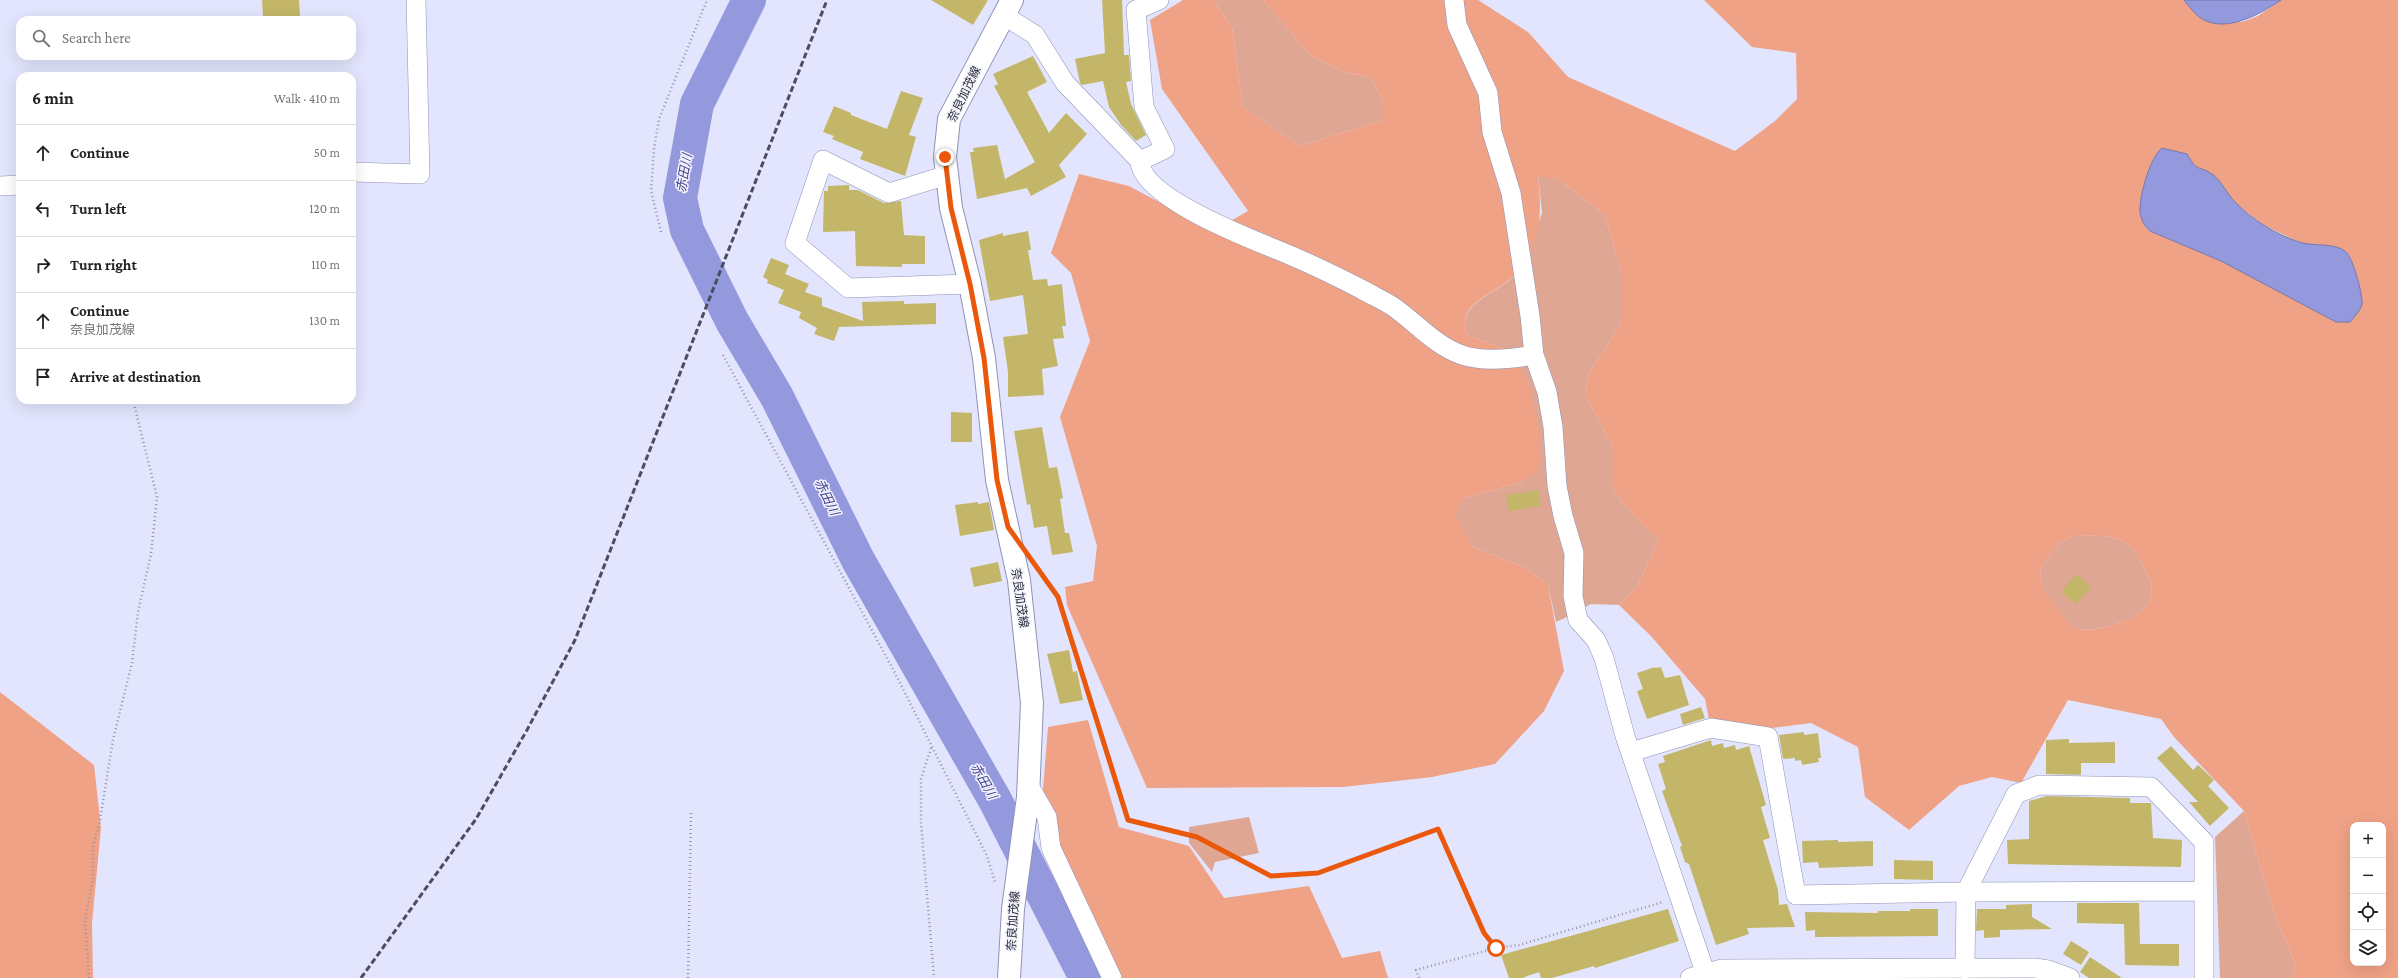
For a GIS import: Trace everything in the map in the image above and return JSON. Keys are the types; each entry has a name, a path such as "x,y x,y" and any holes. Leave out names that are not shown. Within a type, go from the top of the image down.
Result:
{"main road":[{"name":"奈良加茂線","path":"1008,8 949,119 945,157 951,208 970,284 984,358 997,480 1019,580 1032,703 1028,791 1013,908 1009,978"}],"street":[{"path":"356,172 420,174 416,0"},
{"path":"1140,161 1165,149 1144,107 1136,10 1159,0"},
{"path":"1454,0 1457,25 1488,93 1492,132 1511,193 1530,316 1534,355 1547,392 1553,427 1557,486 1563,516 1574,553 1573,596 1578,620 1596,640 1604,658 1631,752 1680,897 1697,975 1722,969 1817,973 2035,968 2048,970 2070,978"},
{"path":"1008,8 1035,35 1065,83 1140,161 1140,167 1145,176 1180,204 1222,228 1334,275 1394,307 1442,344 1461,354 1479,359 1534,355"},
{"path":"947,175 889,193 823,160 795,243 848,288 970,284"},
{"path":"0,186 16,185"},
{"path":"1631,752 1711,728 1768,736 1796,896 1966,892 2204,891"},
{"path":"1965,969 1966,892 2016,794 2039,785 2151,787 2204,842 2204,978"},
{"path":"1028,791 1048,817 1051,848 1112,978"}],"path":[{"path":"661,232 651,191 654,149 659,119 707,0"},
{"path":"723,355 895,673 987,856 996,885"},
{"path":"88,978 85,920 92,878 93,847 100,820 113,740 132,663 138,612 151,554 157,498 134,404"},
{"path":"1036,566 1058,597 1128,820 1197,837 1271,876 1318,873 1438,829 1484,933 1496,948"},
{"path":"931,747 922,779 921,823 934,978"},
{"path":"688,978 691,812"},
{"path":"1419,978 1416,970 1496,948 1519,945 1680,897"}],"shaded area":[{"path":"1183,0 1213,0 1232,27 1243,107 1300,146 1383,120 1383,100 1370,77 1345,72 1311,56 1263,0 1448,0 1483,95 1520,270 1506,282 1475,303 1465,318 1465,326 1467,335 1502,348 1526,376 1539,431 1540,468 1523,482 1464,498 1455,515 1473,547 1526,568 1548,585 1564,671 1544,711 1495,764 1432,777 1343,787 1147,788 1067,605 1065,587 1093,581 1097,546 1060,417 1090,341 1071,273 1051,253 1079,174 1129,186 1213,231 1248,211 1162,89 1150,20"},
{"path":"1213,0 1263,0 1311,56 1345,72 1370,77 1383,100 1383,120 1300,146 1243,107 1232,27"},
{"path":"1458,0 1478,0 1528,32 1568,77 1735,151 1775,121 1797,99 1796,53 1752,47 1704,0 2184,0 2199,17 2212,23 2242,22 2258,16 2281,0 2398,0 2398,978 2292,978 2296,966 2273,910 2244,811 2174,737 2161,719 2068,700 2021,783 1992,777 1959,786 1909,830 1865,797 1858,747 1811,723 1771,728 1710,724 1705,699 1651,636 1619,605 1637,586 1659,541 1623,504 1613,487 1613,448 1585,394 1589,373 1621,324 1621,269 1604,214 1558,179 1538,176 1540,209 1538,229 1531,250 1525,260 1474,56","holes":["2187,154 2196,168 2212,174 2235,203 2262,224 2298,242 2313,246 2334,246 2349,255 2362,305 2350,322 2221,261 2150,231 2145,227","2075,536 2106,536 2122,541 2129,546 2142,564 2152,588 2149,601 2143,609 2122,622 2098,629 2078,629 2069,622 2044,588 2040,569 2059,543"]},
{"path":"1538,175 1558,179 1604,214 1621,269 1621,324 1589,373 1585,394 1613,448 1613,487 1623,504 1659,541 1637,586 1619,605 1591,604 1580,610 1538,354 1525,260 1542,213"},
{"path":"1520,270 1570,554 1571,615 1556,622 1548,585 1526,568 1473,547 1454,515 1464,498 1523,482 1502,348 1467,335 1465,323 1466,317 1475,304 1507,282"},
{"path":"2075,536 2106,536 2122,541 2129,546 2142,564 2151,585 2152,592 2149,601 2143,609 2122,622 2098,629 2087,630 2074,627 2063,616 2052,602 2042,584 2040,569 2059,543"},
{"path":"0,692 94,765 101,828 92,923 93,978 0,978"},
{"path":"1088,720 1119,827 1189,846 1224,898 1309,886 1342,958 1380,951 1388,978 1109,978 1040,827 1048,727"},
{"path":"2244,811 2273,910 2296,966 2292,978 2220,978 2215,837"},
{"path":"1249,817 1259,853 1215,862 1212,872 1189,843 1189,827"}],"water":[{"path":"2184,0 2281,0 2263,11 2241,21 2219,24 2208,22 2198,16"},
{"path":"2162,148 2187,154 2198,168 2212,174 2221,183 2232,199 2241,208 2273,231 2299,242 2336,247 2346,252 2352,261 2362,299 2360,309 2350,322 2336,322 2221,261 2150,231 2144,223 2140,212 2141,197 2153,160"}],"building":[{"path":"262,0 299,0 300,16 263,16"},
{"path":"931,0 988,0 973,25"},
{"path":"1102,0 1122,0 1124,55 1129,55 1131,81 1126,82 1131,104 1146,135 1136,141 1121,125 1109,107 1103,81 1082,85 1080,83 1075,59 1105,53"},
{"path":"1033,56 1047,82 1027,92 1049,133 1066,113 1087,134 1059,165 1066,177 1031,196 1027,188 977,199 970,152 974,152 973,148 997,145 1005,179 1035,162 994,86 998,84 993,74"},
{"path":"901,91 923,98 909,135 916,137 905,176 860,159 863,152 832,139 834,136 823,132 834,106 851,113 851,115 887,129"},
{"path":"849,185 849,190 858,190 884,203 901,201 904,235 925,236 925,264 902,264 902,267 856,266 855,231 823,232 824,191 828,191 828,186"},
{"path":"1028,231 1031,250 1028,250 1033,280 1047,279 1048,286 1062,284 1066,326 1062,326 1064,338 1053,339 1058,366 1042,369 1044,395 1008,397 1008,372 1003,337 1028,334 1023,295 990,301 979,240 1003,233 1003,236"},
{"path":"771,258 789,265 785,274 809,284 805,292 822,298 822,306 863,321 862,302 904,301 904,304 936,303 936,324 839,327 834,341 814,334 817,328 799,318 801,312 778,303 784,290 767,283 768,280 763,277"},
{"path":"951,412 972,413 972,442 951,442"},
{"path":"1042,427 1049,468 1057,467 1063,498 1060,499 1065,533 1069,533 1073,552 1052,555 1047,526 1034,528 1030,504 1027,505 1014,431"},
{"path":"1539,490 1541,506 1509,511 1506,495"},
{"path":"978,502 978,504 989,502 994,530 960,536 955,505"},
{"path":"998,562 1002,581 974,587 970,568"},
{"path":"2076,574 2091,587 2076,604 2061,592"},
{"path":"1069,650 1073,672 1077,671 1083,700 1060,704 1047,654"},
{"path":"1655,667 1661,667 1665,678 1680,675 1689,705 1647,719 1637,691 1643,689 1637,673"},
{"path":"1701,707 1705,718 1683,725 1680,714"},
{"path":"1804,732 1804,735 1818,733 1821,758 1818,758 1819,762 1802,765 1801,760 1795,761 1795,758 1783,759 1779,735"},
{"path":"2069,739 2069,743 2115,742 2115,763 2081,763 2081,775 2046,774 2046,740"},
{"path":"1711,740 1712,746 1723,743 1724,748 1735,745 1736,750 1749,746 1766,805 1761,807 1770,838 1763,840 1778,890 1779,905 1787,904 1795,927 1747,928 1749,934 1716,945 1689,864 1685,862 1680,847 1682,846 1662,791 1666,789 1658,764 1665,762 1663,756"},
{"path":"2171,746 2193,770 2198,765 2214,780 2208,786 2229,808 2210,826 2189,802 2198,802 2157,758"},
{"path":"2047,796 2130,798 2130,803 2151,803 2153,838 2182,840 2181,867 2008,864 2007,840 2029,839 2029,801"},
{"path":"1838,840 1838,842 1873,841 1873,866 1819,868 1818,862 1803,863 1802,841"},
{"path":"1894,860 1933,861 1933,880 1894,879"},
{"path":"2077,903 2139,903 2140,944 2179,944 2179,966 2125,965 2124,924 2077,923"},
{"path":"2032,904 2032,917 2052,929 2000,930 2000,937 1984,938 1984,930 1976,931 1977,909 2006,909 2006,905"},
{"path":"1668,909 1679,941 1595,968 1594,966 1552,978 1541,978 1539,972 1522,978 1509,978 1501,955"},
{"path":"1910,909 1938,909 1938,936 1815,937 1815,930 1806,931 1805,912 1878,913 1878,911 1910,911"},
{"path":"2071,941 2089,952 2081,965 2063,954"},
{"path":"2090,957 2122,978 2089,978 2080,972"}],"waterway":[{"name":"赤田川","path":"749,0 697,104 680,198 687,230 732,321 777,397 858,560 995,800 1086,978"}],"railway":[{"path":"361,978 476,819 527,730 575,640 827,0"}],"route":[{"path":"945,157 951,208 970,284 984,358 997,480 1008,527 1058,597 1085,678 1128,820 1197,837 1271,876 1318,873 1438,829 1484,933 1496,948"}]}
